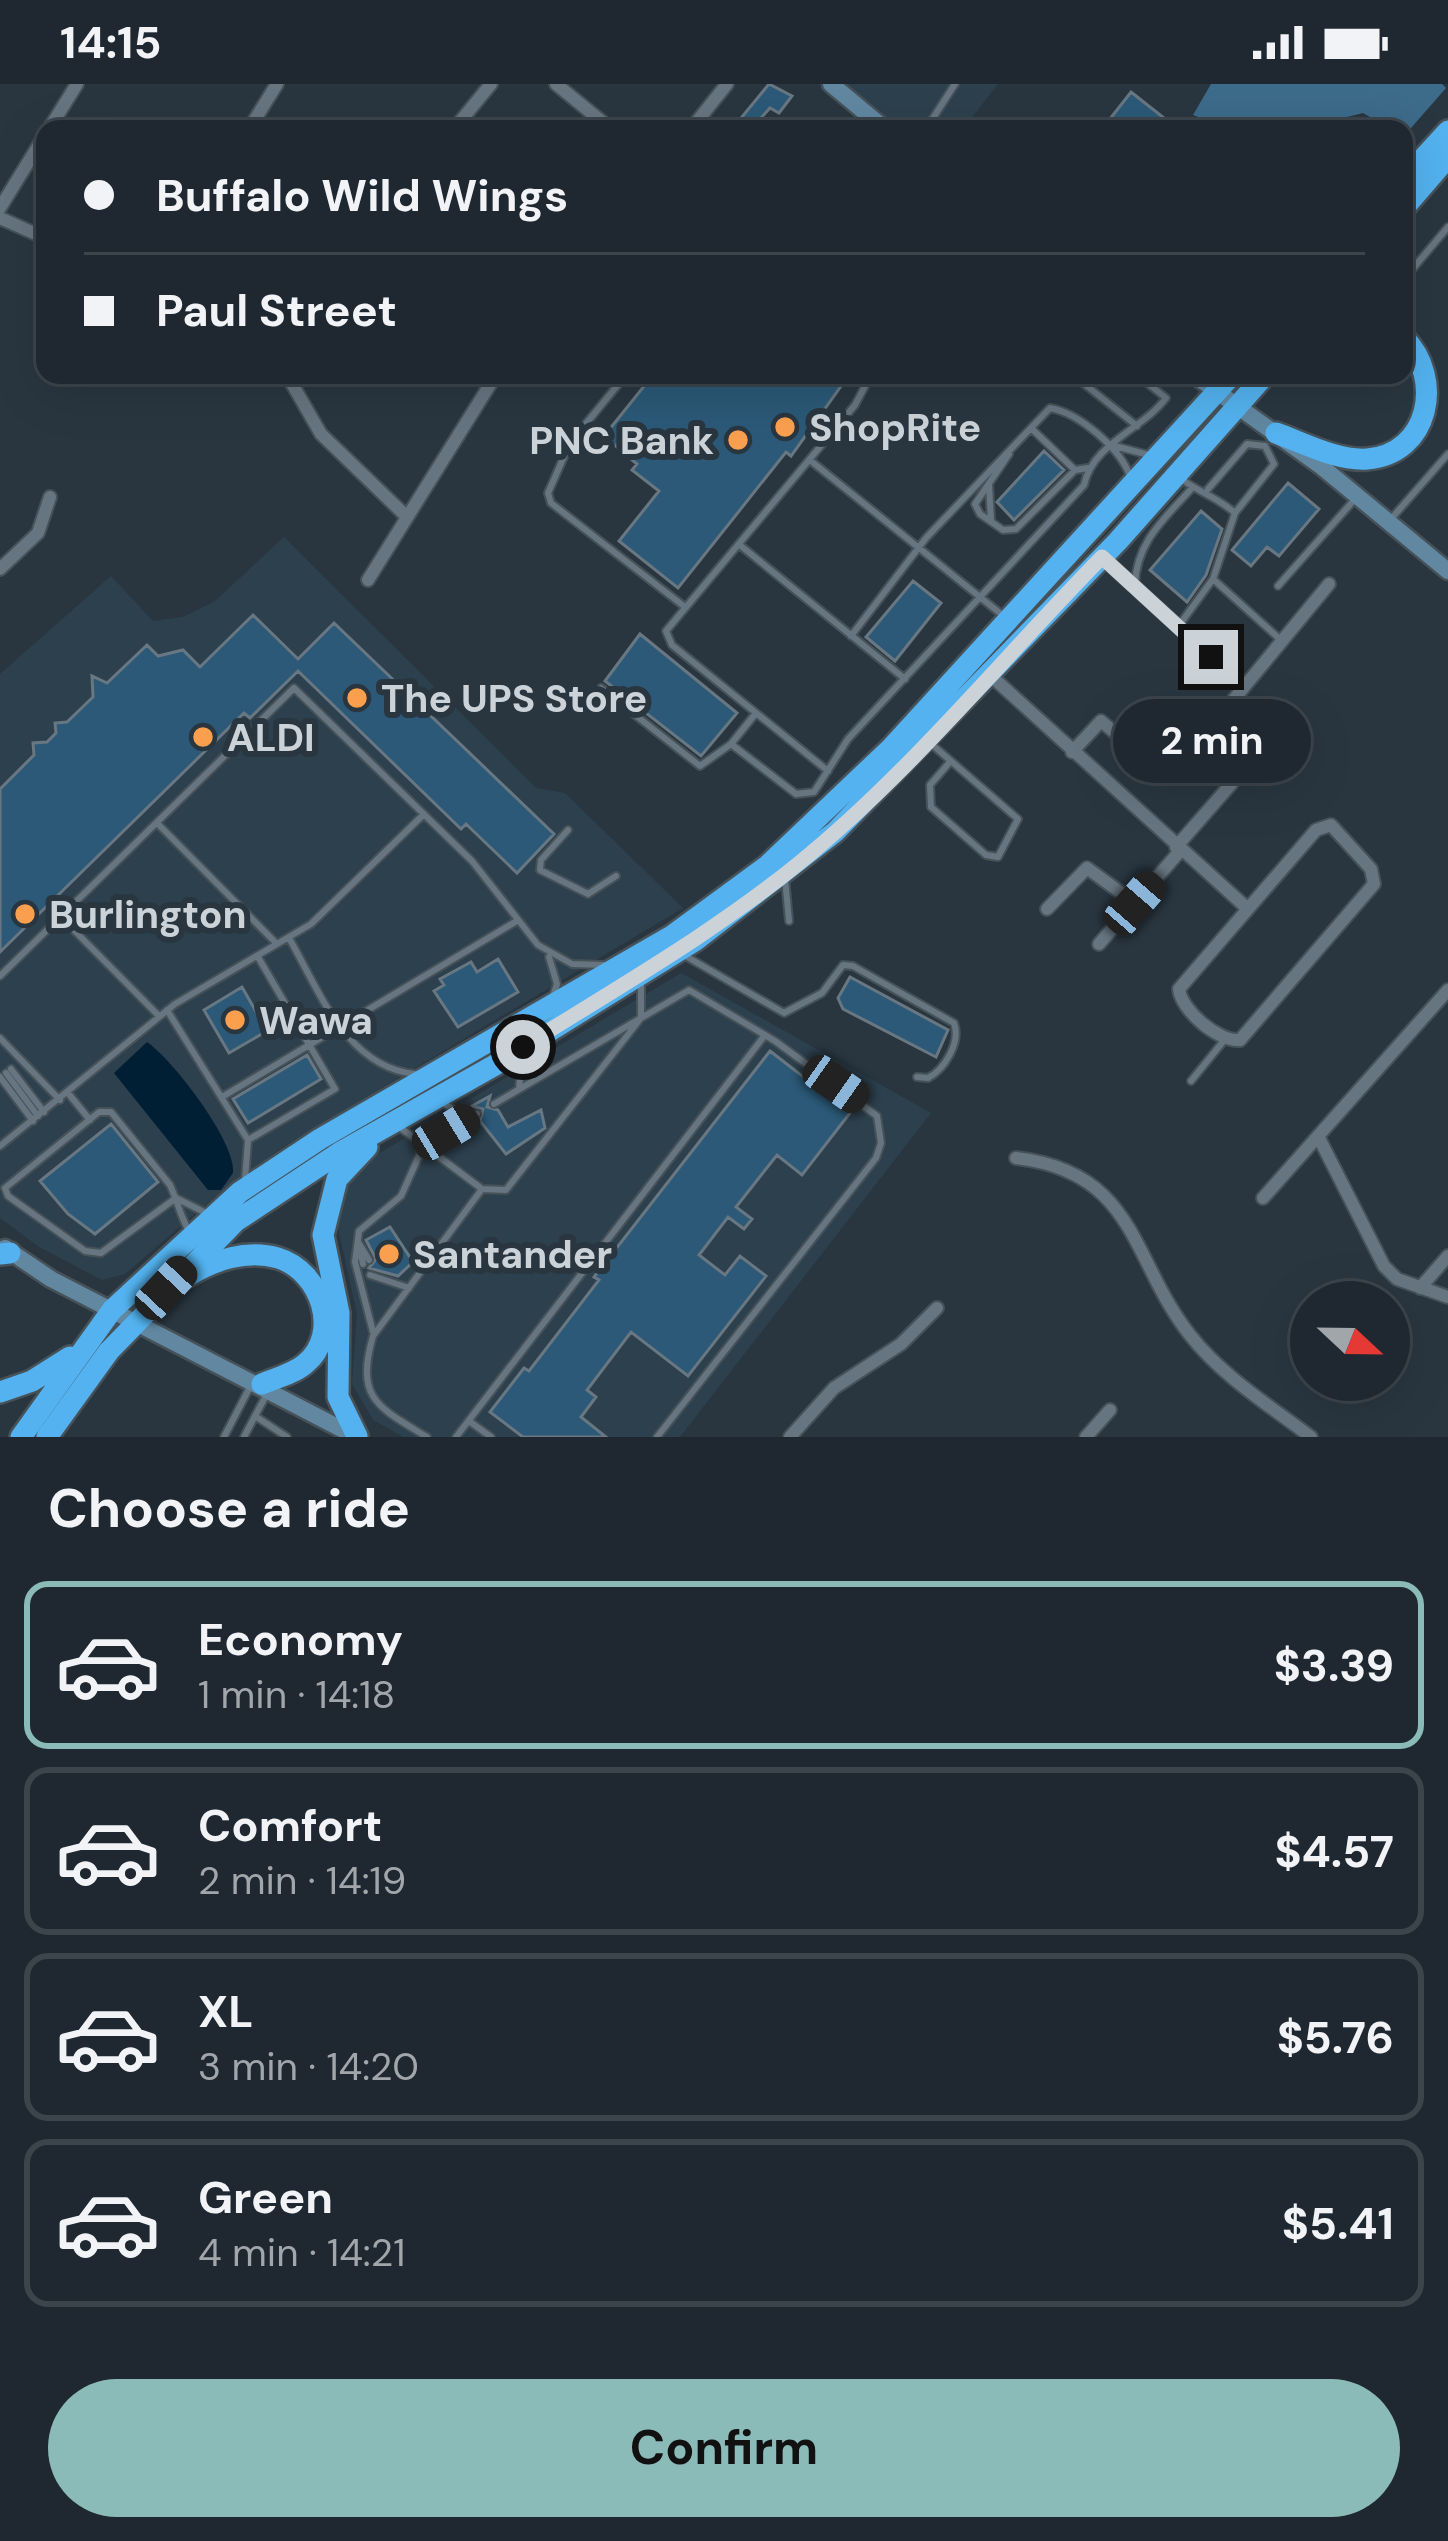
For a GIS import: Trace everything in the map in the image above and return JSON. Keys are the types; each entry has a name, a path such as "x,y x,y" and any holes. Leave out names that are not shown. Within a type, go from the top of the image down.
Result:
{"highway":[{"path":"1413,169 1448,131"},
{"path":"1413,198 1448,157"},
{"path":"1271,440 1347,458 1377,458 1399,448 1424,414 1429,386 1421,358 1413,349"},
{"path":"47,1437 166,1288 260,1203 523,1047 767,866 854,786 1225,384"},
{"path":"21,1437 112,1310 240,1192 540,1012 679,951 784,875 927,740 1102,557 1139,532 1256,384"},
{"path":"341,1433 340,1313 324,1249 324,1214 344,1168 393,1125"},
{"path":"166,1288 202,1268 245,1256 275,1257 300,1270 322,1307 320,1345 305,1364 261,1384"},
{"path":"0,1392 32,1381 80,1350"}],"street":[{"path":"54,120 77,84"},
{"path":"255,120 277,84"},
{"path":"461,120 491,84"},
{"path":"556,84 600,120"},
{"path":"698,120 727,84"},
{"path":"831,84 875,120"},
{"path":"0,208 36,150"},
{"path":"0,218 36,234"},
{"path":"292,384 321,434 407,518"},
{"path":"368,580 490,384"},
{"path":"1225,384 1238,406 1271,440 1358,495 1448,571"},
{"path":"0,569 38,533 50,497"},
{"path":"1102,557 1244,687"},
{"path":"1202,738 1329,584"},
{"path":"989,674 1248,909"},
{"path":"1072,752 1101,721 1158,769"},
{"path":"1100,944 1232,783"},
{"path":"1322,826 1336,828 1375,874 1374,884 1240,1040 1226,1038 1178,995 1322,826"},
{"path":"1047,909 1087,868 1135,903"},
{"path":"1264,1198 1448,990"},
{"path":"1319,1138 1384,1266 1420,1288 1448,1297"},
{"path":"1016,1158 1048,1162 1068,1171 1114,1208 1143,1246 1195,1342 1303,1435"},
{"path":"3,1250 261,1384 341,1433"},
{"path":"1420,1288 1448,1256"},
{"path":"790,1437 834,1388 901,1344 937,1308"},
{"path":"1086,1437 1110,1410"}],"lane":[{"path":"932,120 956,84"},
{"path":"1413,268 1448,227"},
{"path":"619,384 570,443 548,494 551,503 685,607"},
{"path":"828,771 666,638 685,607 741,546 864,384"},
{"path":"1084,384 1137,426"},
{"path":"731,744 796,794 814,792 848,740 1084,485 1088,468 1109,445 1148,422 1166,398 1148,384"},
{"path":"851,636 939,524 1050,408 1065,410 1109,445 1131,471 1129,491"},
{"path":"1032,429 1076,470"},
{"path":"1178,627 1213,579 1235,513 1274,464 1271,440 1247,444 1208,489"},
{"path":"1109,445 1133,447 1146,455 1164,452"},
{"path":"1011,451 975,504 1003,530 1016,529 1076,470 1088,468"},
{"path":"1389,521 1448,454"},
{"path":"809,460 1009,620"},
{"path":"1184,481 1208,489 1235,513"},
{"path":"989,482 992,523"},
{"path":"1278,586 1358,495"},
{"path":"1135,588 1139,532"},
{"path":"741,546 905,679"},
{"path":"1213,579 1282,641"},
{"path":"0,976 294,688 480,869 515,922 548,953 589,966 639,965 641,1018 506,1190 482,1190 393,1125"},
{"path":"601,688 700,766 731,744 756,713"},
{"path":"927,740 1018,819 998,857 986,855 931,807 930,785 949,763"},
{"path":"0,1146 163,1013 314,922 424,814"},
{"path":"157,823 277,944"},
{"path":"568,830 541,860 542,872 588,894 616,876"},
{"path":"784,875 791,896 789,921"},
{"path":"61,916 163,1013 222,1097 248,1140 248,1170 240,1192"},
{"path":"222,1097 515,922"},
{"path":"289,938 340,1027 364,1053 399,1071 442,1069"},
{"path":"679,951 784,1013 823,993 843,965 853,966 956,1026 956,1042 940,1070 933,1077 917,1076"},
{"path":"540,1012 557,984 548,953"},
{"path":"248,1140 335,1088 257,956"},
{"path":"494,1104 689,990 765,1035 877,1116 881,1143 876,1158 657,1437"},
{"path":"456,1437 765,1035"},
{"path":"1191,1081 1226,1038"},
{"path":"0,1039 60,1100"},
{"path":"519,1090 523,1047"},
{"path":"5,1073 38,1116"},
{"path":"68,1093 89,1120"},
{"path":"438,1099 467,1120"},
{"path":"0,1206 4,1192 99,1112 121,1119 176,1198 191,1233"},
{"path":"373,1336 355,1262 357,1240 367,1221 401,1196 424,1145 477,1114"},
{"path":"427,1437 387,1412 369,1394 366,1365 373,1336 482,1190"},
{"path":"4,1192 85,1251 100,1253 176,1198"},
{"path":"176,1198 211,1216"},
{"path":"357,1240 366,1262"},
{"path":"373,1273 383,1283 409,1288"},
{"path":"244,1437 255,1416 261,1384"},
{"path":"224,1437 261,1384"},
{"path":"255,1416 287,1437"},
{"path":"469,1421 491,1437"}],"shaded area":[{"path":"831,84 998,84 970,120 874,120"},
{"path":"1211,84 1442,84 1446,88 1413,126 1413,120 1375,120 1363,113 1333,120 1209,120 1193,115"},
{"path":"284,537 536,788 565,793 683,908 283,1147 216,1196 125,1274 102,1280 39,1247 0,1218 0,674 111,576 153,621 183,617 215,601"},
{"path":"681,973 931,1113 680,1437 403,1437 373,1420 352,1384 357,1314 338,1228 341,1201 355,1174 370,1159"},
{"path":"147,1042 186,1083 224,1142 233,1173 221,1190 208,1190 114,1073"}],"building":[{"path":"769,84 792,96 779,113 770,108 759,120 739,120"},
{"path":"1131,92 1167,120 1109,120"},
{"path":"646,384 843,384 791,456 786,452 678,588 619,541 659,491 632,470 637,464 604,436"},
{"path":"1044,451 1064,470 1014,520 997,502"},
{"path":"1288,483 1319,509 1279,556 1267,547 1251,566 1232,550"},
{"path":"1201,511 1222,529 1206,575 1187,602 1150,570"},
{"path":"913,581 941,603 895,661 866,637"},
{"path":"253,615 298,659 334,623 554,834 517,873 466,824 461,829 298,671 250,718 244,713 0,952 0,789 34,755 33,743 47,742 56,733 55,723 67,722 93,697 92,676 107,683 147,645 158,656 183,650 200,667"},
{"path":"640,634 737,713 701,756 605,681"},
{"path":"498,959 518,992 458,1027 434,991 444,985 440,979 471,962 477,972"},
{"path":"850,977 948,1030 936,1057 843,1009 838,998"},
{"name":"Wawa","path":"242,987 267,1031 229,1053 204,1010"},
{"path":"770,1051 850,1113 802,1175 777,1155 736,1207 752,1219 744,1229 728,1217 699,1255 725,1275 740,1256 766,1276 688,1376 631,1332 587,1390 596,1397 581,1417 606,1437 523,1437 490,1412 524,1368 529,1371 599,1280 594,1277"},
{"name":"Wawa","path":"307,1055 321,1079 248,1123 233,1099"},
{"path":"490,1096 487,1107 498,1110 508,1127 541,1110 545,1128 506,1154 480,1121 483,1109 472,1106"},
{"path":"111,1124 158,1182 95,1234 68,1214 40,1181"},
{"name":"Santander","path":"390,1227 413,1262 398,1276 369,1268 376,1259 366,1240"}],"place":[{"name":"ShopRite","path":"785,427"},
{"name":"PNC Bank","path":"738,440"},
{"name":"The UPS Store","path":"357,698"},
{"name":"ALDI","path":"203,737"},
{"name":"Burlington","path":"25,914"},
{"name":"Wawa","path":"235,1020"},
{"name":"Santander","path":"389,1254"}],"route":[{"path":"523,1047 696,940 799,863 902,766 1102,557 1211,657"}]}
